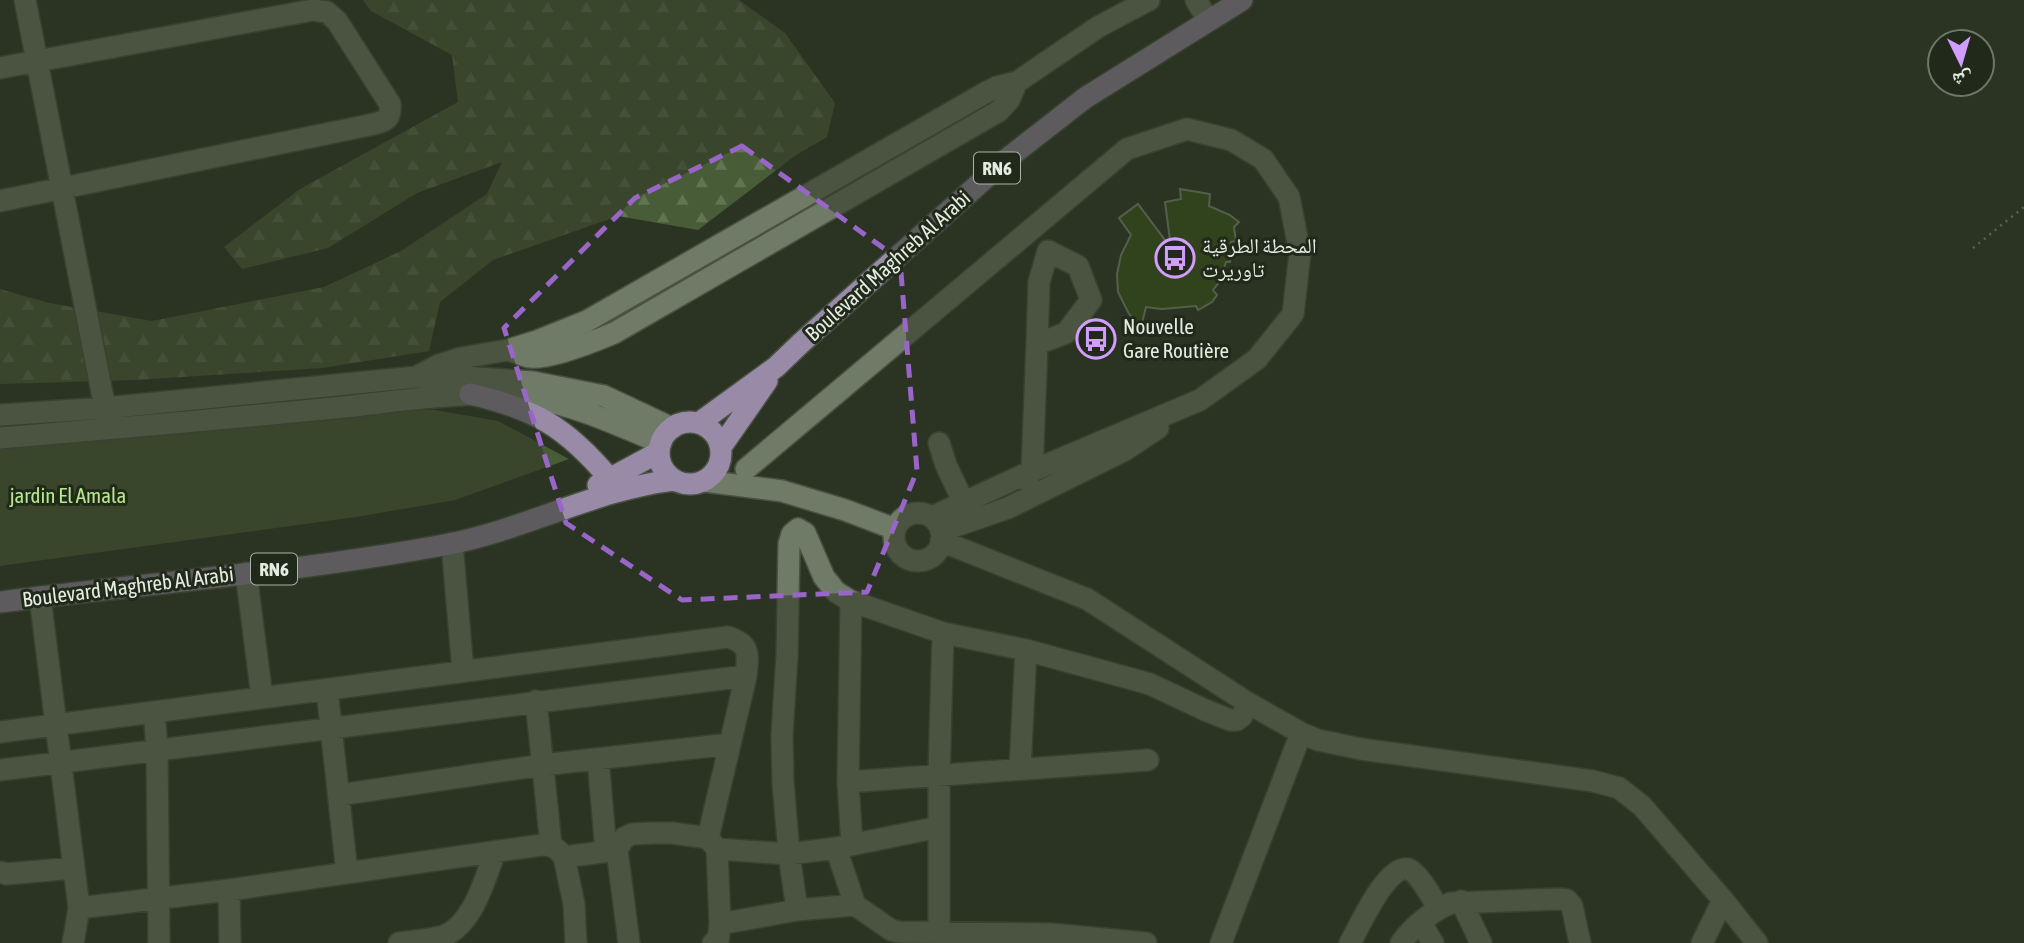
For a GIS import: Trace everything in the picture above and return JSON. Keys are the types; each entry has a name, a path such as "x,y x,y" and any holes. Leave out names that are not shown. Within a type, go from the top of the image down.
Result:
{"main road":[{"name":"Boulevard Maghreb Al Arabi","path":"699,423 776,367 1025,144 1085,98 1242,0"},
{"name":"Boulevard Maghreb Al Arabi","path":"721,451 776,367"},
{"path":"470,394 501,401 533,414 562,431 588,453 609,478"},
{"name":"RN6","path":"664,441 690,422 699,423"},
{"path":"699,423 709,428 721,451"},
{"name":"Boulevard Maghreb Al Arabi","path":"544,515 609,478 664,441"},
{"path":"664,441 663,468 674,480"},
{"name":"RN6","path":"674,480 689,484 704,481 714,473 721,451"},
{"name":"Boulevard Maghreb Al Arabi","path":"0,602 327,563 452,543 634,487 674,480"}],"street":[{"path":"25,0 107,429"},
{"path":"416,377 439,365 461,358 508,349 555,334 606,311 985,93 1017,82 1098,27 1149,0"},
{"path":"1196,0 1208,20"},
{"path":"0,68 313,10 327,12 337,21 390,104 390,117 374,124 0,201"},
{"path":"746,469 1127,149 1187,129 1231,140 1263,159 1289,197 1300,253 1293,314 1257,359 1125,450 1008,509 938,529"},
{"path":"1008,509 1032,471 1037,344"},
{"path":"0,415 450,376 533,382 604,396 664,441"},
{"path":"0,438 470,394 530,398 587,412 664,441"},
{"path":"1200,400 963,501 938,529 934,554 928,558 912,560 905,557 895,545 895,529 900,522 906,516 923,514 938,529 1087,599 1248,703 1318,740 1361,749 1593,781 1619,788 1642,806 1757,943"},
{"path":"939,443 963,501"},
{"path":"721,451 782,491"},
{"path":"704,481 782,491 895,529"},
{"path":"797,910 789,854 782,735 787,656 789,544 792,534 798,529 805,533 824,577 836,592 851,601 943,633 1026,650 1150,684 1230,720 1237,720 1242,716 1248,703"},
{"path":"452,543 463,671"},
{"path":"246,573 262,697"},
{"path":"40,597 79,908 73,943"},
{"path":"851,601 848,782 844,846 855,905 891,936 939,932 995,938 1126,940 1146,943"},
{"path":"939,932 943,633"},
{"path":"0,732 728,637 739,640 746,649 747,658 746,676 730,744 712,844 717,938 797,910 855,905"},
{"path":"1020,769 1026,650"},
{"path":"0,770 746,676"},
{"path":"327,690 347,873"},
{"path":"536,701 542,765 558,851 574,904 576,943"},
{"path":"154,712 157,749 159,943"},
{"path":"1221,943 1301,733"},
{"path":"339,795 542,765 730,744"},
{"path":"598,760 611,850 629,943"},
{"path":"848,782 1148,760"},
{"path":"79,908 229,890 495,852 611,850 632,834 672,833 712,844 789,854 939,827"},
{"path":"399,943 446,939 469,914 495,852"},
{"path":"0,872 6,874 74,867"},
{"path":"1350,943 1385,882 1399,870 1408,869 1415,873 1438,908"},
{"path":"229,890 230,943"},
{"path":"1401,943 1438,908 1451,903 1567,900 1572,906 1580,943"},
{"path":"1702,943 1723,900"},
{"path":"1461,901 1481,943"},
{"path":"1421,923 1433,943"}],"path":[{"path":"1973,248 2024,207"}],"highlighted area":[{"path":"742,146 900,260 917,471 867,592 682,600 566,523 504,328 635,198"}],"green space":[{"path":"363,0 739,0 785,33 835,103 827,137 796,155 698,230 618,216 493,260 440,302 429,351 322,368 135,380 0,384 0,289 49,303 152,321 324,287 401,251 487,194 502,162 417,193 328,248 242,269 224,247 300,189 458,102 452,55 371,11"},
{"name":"jardin El Amala","path":"351,410 435,410 498,421 569,459 455,500 356,517 0,566 0,440"}],"building":[{"name":"المحطة الطرقية تاوريرت","path":"1180,189 1210,194 1209,206 1239,222 1234,227 1236,241 1231,242 1230,262 1226,262 1220,281 1213,290 1217,295 1212,302 1198,310 1196,306 1162,309 1146,307 1141,327 1129,314 1118,292 1117,274 1121,255 1131,235 1119,218 1138,204 1171,248 1165,202 1181,199"}],"place":[{"name":"المحطة الطرقية تاوريرت","path":"1175,258"},
{"name":"Nouvelle Gare Routière","path":"1096,339"}]}
